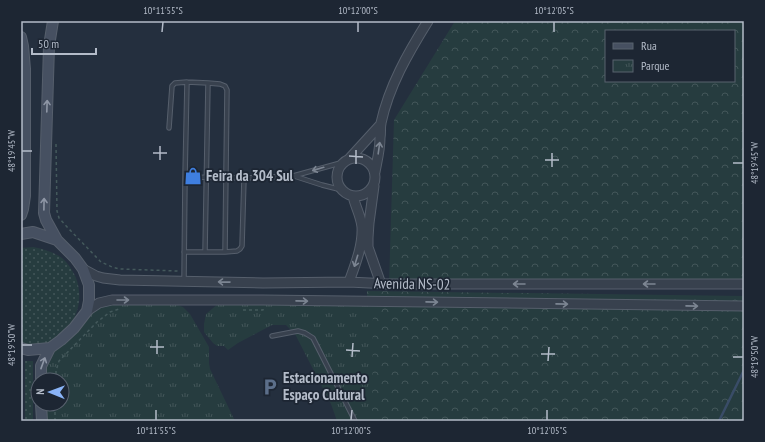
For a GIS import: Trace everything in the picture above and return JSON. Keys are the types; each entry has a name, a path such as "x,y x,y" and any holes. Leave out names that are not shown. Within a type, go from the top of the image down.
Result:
{"main road":[{"path":"41,372 41,366 50,348 74,328 86,311 89,301 89,285 83,269 75,258 57,240 46,220 44,213 49,46 53,21"},
{"path":"21,37 26,69 25,196 21,214"},
{"path":"21,234 33,232 57,240"},
{"path":"21,348 28,350 50,348"}],"street":[{"path":"375,172 381,124 387,100 410,49 428,21"},
{"path":"374,185 368,193 363,196 353,196 342,190 337,179 337,173 340,167 381,124"},
{"path":"346,161 357,158 365,160 371,164 375,172 376,178 369,223 368,247 381,284"},
{"path":"349,282 360,249 361,236 361,222 353,196"},
{"name":"Avenida NS-02","path":"83,269 96,276 104,278 184,282 349,282 381,284 744,284"},
{"name":"Avenida NS-02","path":"86,311 99,303 112,300 263,300 740,306"}],"lane":[{"path":"184,282 187,82"},
{"path":"169,128 172,86 175,83 208,83 225,86 227,90 225,252"},
{"path":"205,252 208,83"},
{"path":"185,177 244,178 293,176 346,161"},
{"path":"293,176 342,190"},
{"path":"184,252 225,252 237,251 240,249 242,246 244,178"},
{"path":"272,336 298,331 313,338 355,421"}],"path":[{"path":"46,145 56,144 57,211 59,218 101,262 120,269 184,272"},
{"path":"240,310 263,310 263,300"},
{"path":"56,372 59,361 98,322 110,312 118,309 124,309"}],"green space":[{"path":"455,21 744,21 744,284 389,284 394,120"},
{"path":"33,247 45,250 62,258 72,270 78,287 79,305 73,321 68,328 54,340 42,344 21,345 21,248"},
{"path":"367,291 744,296 744,421 366,421"},
{"path":"113,302 170,302 183,307 190,314 209,347 210,369 235,421 44,421 43,412 70,412 70,372 43,372 43,367 52,349 99,305"},
{"path":"219,303 373,305 372,421 337,421 331,404 295,334 286,325 272,325 228,350 224,346 217,346 213,343 204,332 204,324 206,314"},
{"path":"25,361 33,361 33,372 30,372 30,412 33,412 33,421 25,421"}],"waterway":[{"path":"719,421 744,370"}],"place":[{"name":"Feira da 304 Sul","path":"193,176"},
{"name":"Estacionamento Espaço Cultural","path":"270,387"}]}
